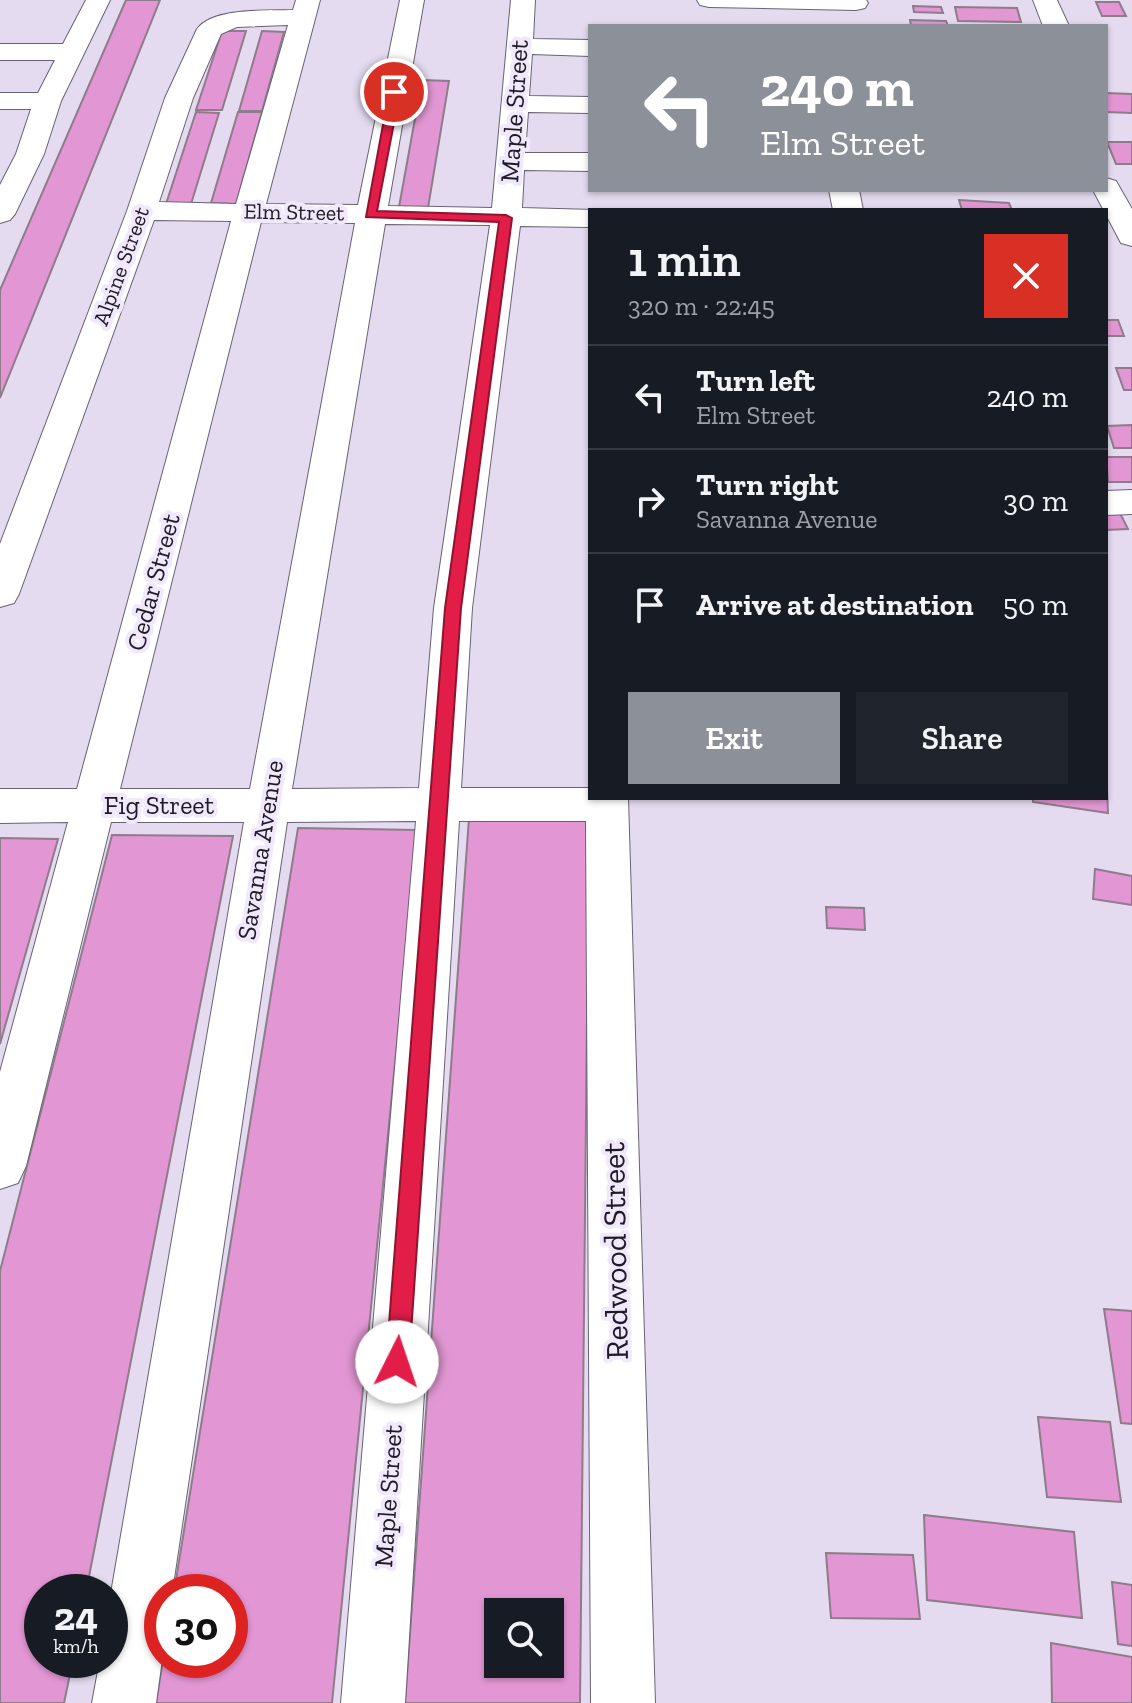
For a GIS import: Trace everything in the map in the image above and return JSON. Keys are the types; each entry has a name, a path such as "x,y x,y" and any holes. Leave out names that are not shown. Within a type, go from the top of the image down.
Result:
{"street":[{"path":"0,214 30,154 47,101 98,0"},
{"name":"Savanna Avenue","path":"124,1703 267,805 370,214 412,0"},
{"name":"Maple Street","path":"373,1703 453,608 506,218 523,0"},
{"path":"709,0 856,10"},
{"path":"1045,0 1055,24"},
{"name":"Alpine Street","path":"0,594 142,211 179,98 210,29 233,20 306,8"},
{"name":"Cedar Street","path":"0,1166 249,211 306,8"},
{"path":"518,46 588,48"},
{"path":"0,52 73,52"},
{"path":"0,101 47,101"},
{"path":"513,104 588,105"},
{"path":"0,154 30,154"},
{"path":"509,161 588,162"},
{"path":"1108,191 1132,237"},
{"name":"Elm Street","path":"142,211 588,218"},
{"path":"1108,503 1132,502"},
{"name":"Fig Street","path":"0,806 437,805 607,801"},
{"name":"Redwood Street","path":"607,801 623,1703"}],"building":[{"path":"126,0 160,0 0,398 0,290"},
{"path":"1096,2 1119,2 1126,16 1102,16"},
{"path":"913,6 941,7 943,13 914,12"},
{"path":"955,7 1017,8 1021,22 958,21"},
{"path":"910,20 946,21 947,24 911,24"},
{"path":"222,31 246,31 222,110 196,110"},
{"path":"262,31 284,32 262,111 239,111"},
{"path":"422,80 449,81 428,208 399,207"},
{"path":"1108,93 1132,94 1132,113 1108,112"},
{"path":"196,112 219,113 191,204 166,204"},
{"path":"238,112 262,112 236,204 211,203"},
{"path":"1108,142 1132,142 1132,164 1116,164"},
{"path":"959,200 1009,203 1011,208 961,208"},
{"path":"1108,320 1118,320 1124,336 1108,336"},
{"path":"1116,368 1132,368 1132,390 1124,390"},
{"path":"1132,425 1132,448 1114,448 1108,426"},
{"path":"1108,457 1132,457 1132,482 1108,482"},
{"path":"1116,505 1128,529 1108,530 1108,506"},
{"path":"1107,800 1108,813 1033,802"},
{"path":"469,818 589,820 580,1703 405,1703"},
{"path":"298,828 418,830 332,1703 156,1703 160,1678 248,1678 248,1574 177,1574"},
{"path":"112,835 233,836 90,1574 24,1574 24,1678 69,1678 64,1703 0,1703 0,1271"},
{"path":"0,838 58,839 0,1044"},
{"path":"1095,869 1132,876 1132,905 1093,899"},
{"path":"826,907 864,908 865,930 827,928"},
{"path":"1104,1309 1132,1311 1132,1424 1121,1423"},
{"path":"1038,1417 1110,1422 1121,1502 1047,1497"},
{"path":"924,1515 1074,1532 1082,1618 927,1600"},
{"path":"826,1553 913,1555 920,1619 831,1618"},
{"path":"1112,1582 1132,1585 1132,1646 1118,1644"},
{"path":"1051,1643 1132,1657 1132,1703 1052,1703"}],"route":[{"path":"394,92 370,214 506,218 453,608 397,1362"}]}
